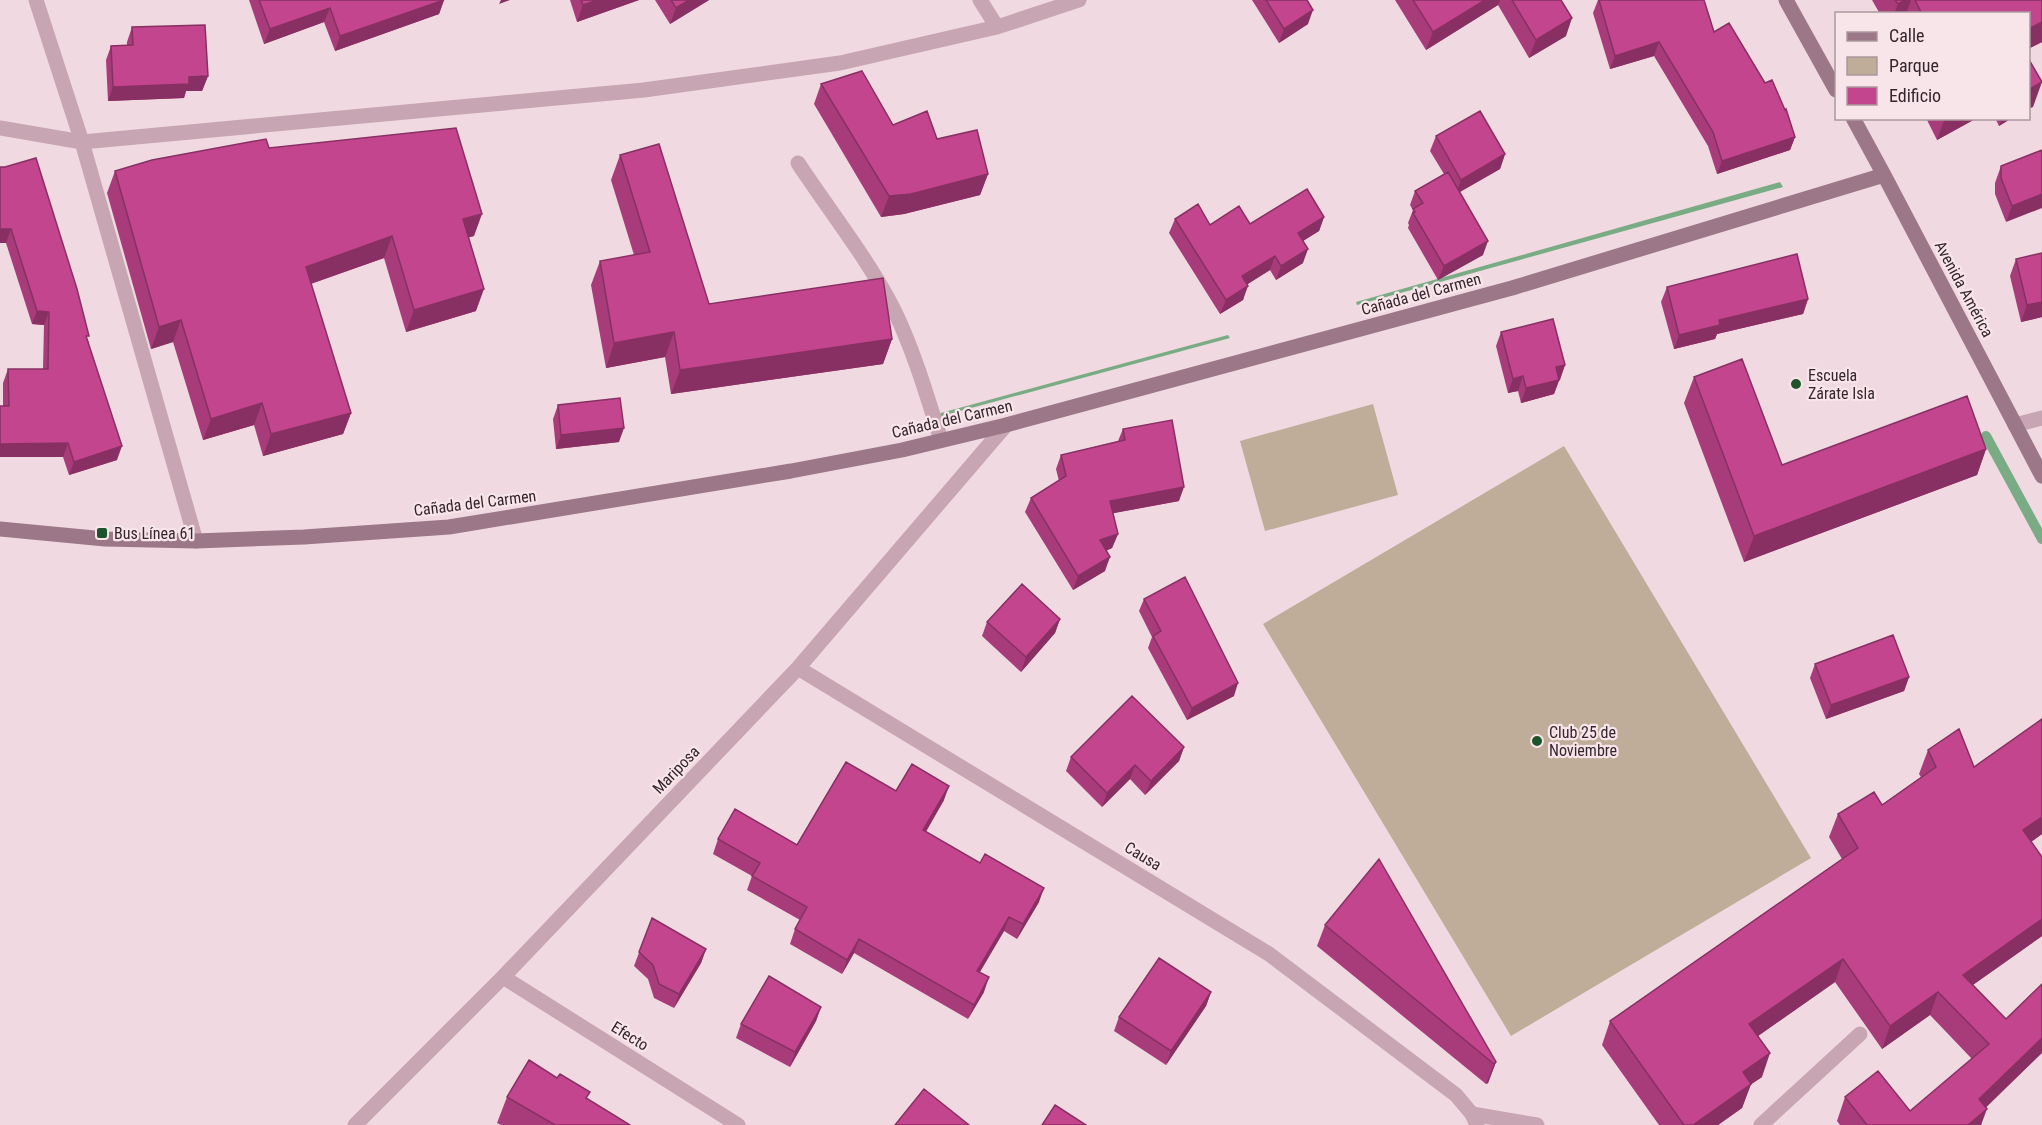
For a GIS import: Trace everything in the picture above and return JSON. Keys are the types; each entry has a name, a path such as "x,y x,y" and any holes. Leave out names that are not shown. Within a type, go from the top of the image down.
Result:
{"street":[{"path":"36,0 81,142 196,541"},
{"path":"980,0 997,27"},
{"path":"0,128 81,142 644,90 840,63 997,27 1079,0"},
{"path":"1786,0 1835,88"},
{"name":"Avenida América","path":"1854,120 2042,477"},
{"path":"798,163 866,262 894,310 920,374 941,440"},
{"name":"Cañada del Carmen","path":"0,529 105,538 196,541 304,537 449,527 791,471 1006,425 1512,288 1884,175"},
{"path":"2015,425 2042,418"},
{"name":"Mariposa","path":"355,1125 503,977 798,668 1006,425"},
{"name":"Causa","path":"798,668 1269,954 1456,1095 1474,1119"},
{"name":"Efecto","path":"503,977 738,1125"},
{"path":"1761,1125 1860,1034"},
{"path":"1474,1119 1537,1125"}],"green space":[{"path":"1373,404 1398,495 1265,531 1240,441"},
{"name":"Club 25 de Noviembre","path":"1564,446 1811,858 1511,1036 1263,624"}],"shaded area":[{"path":"1780,182 1783,187 1357,305 1356,302"},
{"path":"1228,335 1230,338 938,417 937,414"}],"building":[{"path":"259,0 444,0 340,36 330,8 270,29"},
{"path":"581,0 598,0 583,5"},
{"path":"671,0 689,0 676,8"},
{"path":"1266,0 1307,0 1313,10 1284,29"},
{"path":"1413,0 1485,0 1433,32"},
{"path":"1512,0 1561,0 1572,18 1536,40"},
{"path":"1599,0 1704,0 1714,32 1729,23 1765,83 1772,80 1786,109 1795,137 1722,161 1713,132 1659,42 1615,56"},
{"path":"1915,0 2042,0 2042,22 2030,28 2030,12 1921,12"},
{"path":"205,25 208,76 189,77 189,84 113,87 111,46 133,45 132,27"},
{"path":"2030,61 2042,82 2030,89"},
{"path":"862,71 893,125 927,111 937,139 977,130 988,174 911,194 889,196 821,84"},
{"path":"1480,111 1505,154 1461,180 1436,136"},
{"path":"456,128 482,214 463,219 484,289 414,310 392,236 306,267 351,413 271,434 262,403 211,419 181,320 159,327 115,171 152,160 266,139 269,148"},
{"path":"659,144 709,304 883,278 892,339 680,370 674,332 614,343 600,261 650,252 620,155"},
{"path":"2042,150 2042,194 2012,206 2001,178 2001,166"},
{"path":"36,158 77,289 89,336 86,336 122,446 74,462 68,443 0,444 0,406 9,406 8,369 48,369 49,312 37,311 11,229 0,229 0,167"},
{"path":"1448,172 1488,241 1444,266 1413,213 1415,212 1413,209 1423,203 1415,191"},
{"path":"1307,189 1324,217 1298,233 1308,249 1281,266 1275,256 1242,276 1248,286 1226,300 1175,219 1198,204 1210,225 1239,206 1250,224"},
{"path":"2042,253 2042,302 2027,305 2016,259"},
{"path":"1797,254 1808,299 1719,320 1720,325 1679,335 1667,287"},
{"path":"1553,319 1565,365 1556,367 1559,380 1526,388 1523,376 1513,379 1501,332"},
{"path":"1742,359 1782,465 1967,396 1986,449 1754,536 1694,377"},
{"path":"620,398 624,428 561,435 558,405"},
{"path":"1172,420 1184,487 1110,501 1118,534 1100,540 1110,557 1078,576 1031,498 1066,476 1061,455 1125,440 1123,429"},
{"path":"1185,577 1238,683 1192,708 1153,636 1161,631 1144,599"},
{"path":"1022,584 1060,619 1026,657 987,622"},
{"path":"1893,635 1909,677 1831,705 1815,664"},
{"path":"1132,696 1184,747 1151,781 1135,765 1107,793 1071,757"},
{"path":"2042,719 2042,817 2023,830 2042,857 2042,919 1963,975 2006,1019 2042,984 2042,1038 1979,1099 1987,1109 1968,1125 1867,1125 1845,1097 1878,1071 1910,1111 1989,1044 1938,992 1890,1026 1843,959 1749,1024 1770,1053 1743,1072 1751,1084 1693,1125 1684,1125 1610,1021 1858,848 1838,814 1874,792 1882,805 1936,767 1928,750 1959,729 1974,767"},
{"path":"846,762 896,791 912,764 949,786 923,830 980,863 985,854 1044,888 1023,924 1009,917 977,971 989,977 974,1005 859,939 847,960 795,929 807,907 752,876 760,863 718,839 735,809 797,845"},
{"path":"1379,859 1496,1062 1494,1064 1325,925"},
{"path":"652,918 706,949 679,994 659,984 653,965 639,952"},
{"path":"1159,958 1211,992 1171,1051 1119,1017"},
{"path":"769,976 821,1007 795,1052 741,1024"},
{"path":"529,1060 557,1078 560,1074 590,1092 586,1098 630,1125 555,1125 507,1097"},
{"path":"924,1089 969,1125 895,1125"},
{"path":"1055,1105 1086,1125 1042,1125"}],"waterway":[{"path":"1986,436 2042,539"}],"place":[{"name":"Escuela Zárate Isla","path":"1796,384"},
{"name":"Bus Línea 61","path":"102,533"},
{"name":"Club 25 de Noviembre","path":"1537,741"}]}
